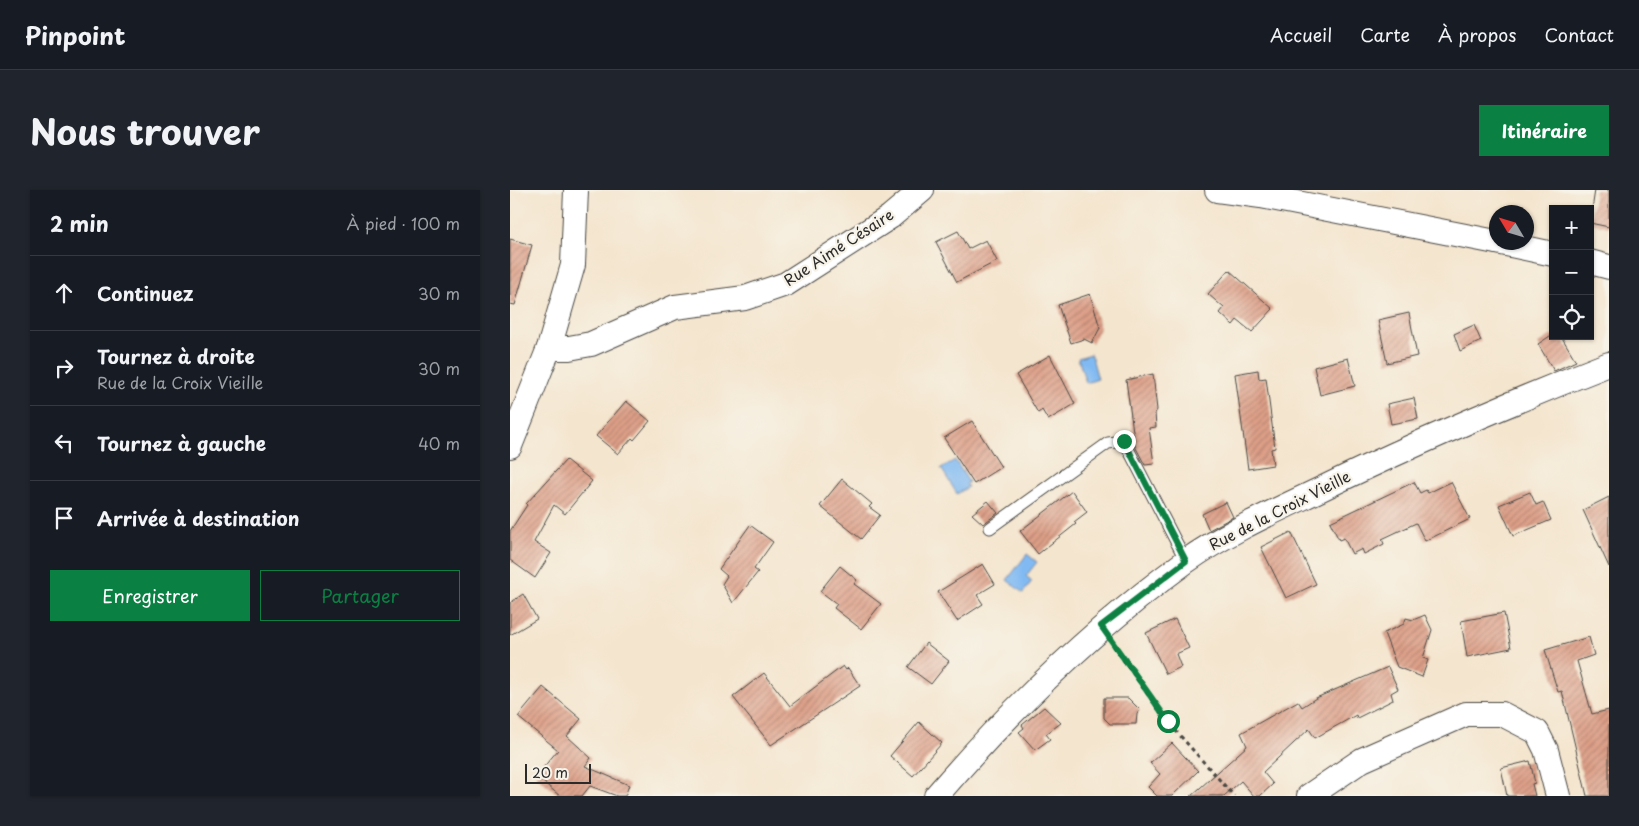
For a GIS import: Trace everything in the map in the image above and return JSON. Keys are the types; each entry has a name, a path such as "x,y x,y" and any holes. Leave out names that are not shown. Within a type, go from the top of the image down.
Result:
{"street":[{"path":"510,446 550,348 573,265 576,190"},
{"name":"Rue Aimé Césaire","path":"550,348 569,348 591,344 675,307 745,298 786,284 890,217 922,190"},
{"path":"1217,190 1271,197 1489,240"},
{"path":"1534,250 1549,253"},
{"path":"1594,263 1609,267"},
{"name":"Rue de la Croix Vieille","path":"936,796 980,745 1054,670 1101,626 1186,561 1243,527 1395,453 1609,364"},
{"path":"1309,796 1362,760 1466,714 1502,714 1537,732 1546,750 1558,796"}],"lane":[{"path":"990,528 1108,443 1124,441 1186,561"}],"path":[{"path":"1101,626 1168,721 1234,796"}],"water":[{"path":"1091,354 1098,379 1086,383 1078,358"},
{"path":"955,460 969,482 966,484 968,487 957,494 941,468"},
{"path":"1027,554 1037,562 1026,576 1032,581 1023,593 1007,580"}],"building":[{"path":"1595,190 1609,190 1609,227 1594,224 1593,205"},
{"path":"958,231 968,249 986,240 997,261 957,282 936,242"},
{"path":"510,239 532,245 515,305 510,304"},
{"path":"1229,270 1273,309 1252,332 1237,320 1233,325 1220,313 1224,308 1208,294"},
{"path":"1090,294 1100,328 1092,343 1084,339 1071,343 1058,305"},
{"path":"1409,313 1417,356 1387,363 1378,320"},
{"path":"1474,325 1481,341 1460,351 1454,334"},
{"path":"1549,337 1549,340 1563,340 1576,361 1554,371 1538,344"},
{"path":"1050,355 1075,404 1048,420 1042,410 1038,413 1016,375"},
{"path":"1348,358 1355,386 1320,395 1314,367"},
{"path":"1258,370 1259,379 1266,378 1275,448 1271,449 1273,465 1248,469 1235,374"},
{"path":"1153,374 1157,410 1155,413 1156,427 1149,428 1154,464 1145,465 1135,446 1126,380"},
{"path":"1414,398 1418,419 1391,424 1387,404"},
{"path":"626,401 650,421 634,440 632,438 618,454 596,436"},
{"path":"972,421 1001,467 974,484 944,438"},
{"path":"566,460 592,481 565,514 554,505 534,542 551,553 535,578 510,560 510,531 526,504"},
{"path":"842,479 872,504 869,507 880,515 861,539 820,506"},
{"path":"1414,482 1420,493 1426,490 1428,493 1451,482 1470,519 1425,541 1416,523 1382,539 1384,544 1364,554 1362,549 1352,554 1344,538 1339,540 1330,522"},
{"path":"1072,491 1087,512 1074,522 1076,524 1038,554 1020,531"},
{"path":"1530,492 1536,505 1543,502 1551,520 1513,536 1499,505"},
{"path":"1609,497 1609,567 1583,510"},
{"path":"988,501 998,513 983,524 972,514"},
{"path":"1226,502 1233,517 1209,530 1202,514"},
{"path":"750,525 773,542 754,569 758,572 733,603 722,584 727,576 719,569"},
{"path":"1291,532 1316,584 1286,598 1261,547"},
{"path":"983,564 995,584 977,595 983,604 957,621 938,592"},
{"path":"840,566 857,580 854,584 881,604 861,629 834,608 837,604 820,591"},
{"path":"523,594 537,619 510,635 510,603"},
{"path":"1504,613 1511,648 1467,657 1461,621"},
{"path":"1425,615 1432,630 1423,658 1428,660 1422,677 1397,667 1384,633 1404,624 1406,618 1413,620"},
{"path":"1175,619 1189,648 1176,654 1181,667 1166,674 1146,633"},
{"path":"1589,637 1594,655 1577,661 1592,714 1609,710 1609,796 1587,796 1562,691 1558,692 1545,650"},
{"path":"926,643 949,661 931,684 908,667"},
{"path":"843,666 846,670 848,668 860,686 771,745 733,697 764,673 790,706"},
{"path":"1388,667 1398,689 1391,693 1393,700 1357,718 1356,715 1315,738 1309,729 1263,772 1273,784 1260,796 1254,796 1241,781 1224,796 1191,796 1247,746 1241,733 1298,701 1302,707 1316,698"},
{"path":"543,687 581,719 567,736 591,758 585,766 629,785 625,796 617,796 590,786 582,796 560,796 536,776 558,750 518,717"},
{"path":"1104,698 1128,698 1140,710 1137,714 1136,724 1110,724 1104,718"},
{"path":"1044,707 1061,723 1046,734 1050,739 1035,750 1019,732 1024,728 1022,725"},
{"path":"919,722 942,743 913,776 890,756"},
{"path":"1172,743 1198,771 1172,796 1157,796 1148,787 1160,774 1150,763"},
{"path":"1530,761 1535,783 1532,784 1535,796 1507,796 1501,768"}],"route":[{"path":"1124,441 1186,561 1101,626 1168,721"}]}
